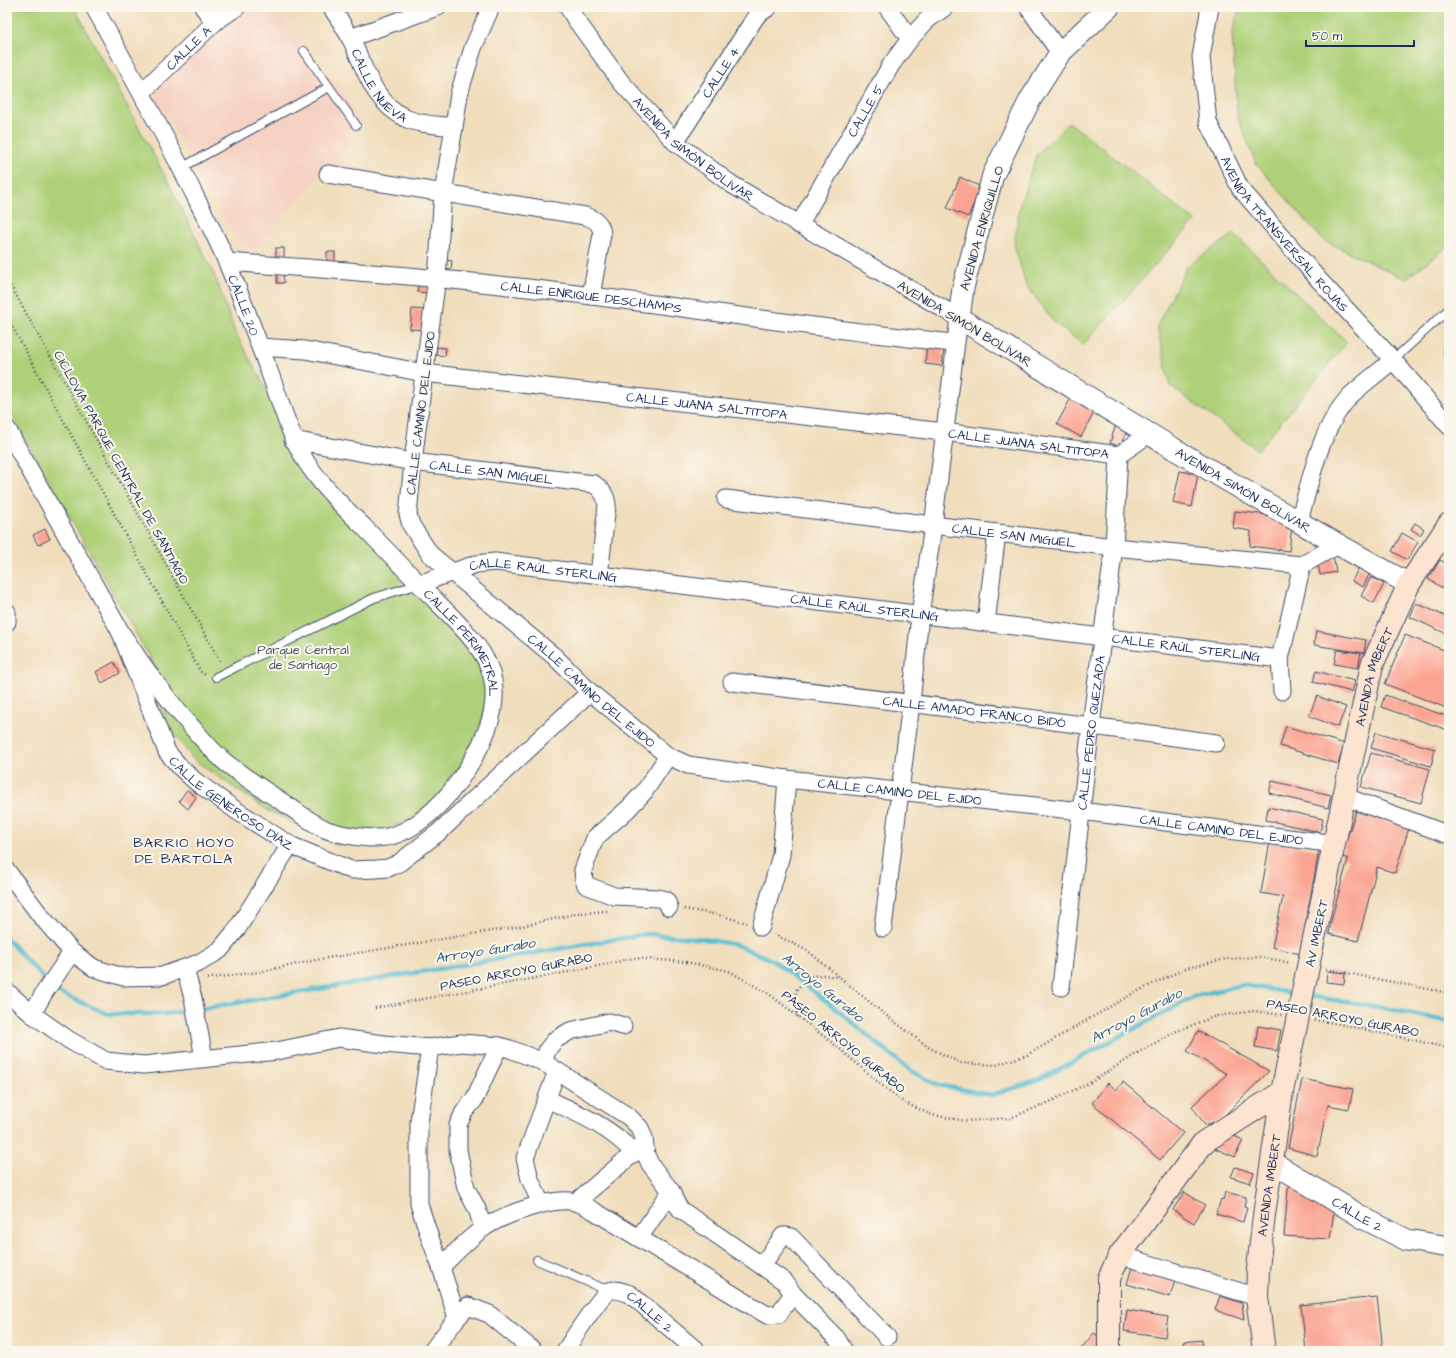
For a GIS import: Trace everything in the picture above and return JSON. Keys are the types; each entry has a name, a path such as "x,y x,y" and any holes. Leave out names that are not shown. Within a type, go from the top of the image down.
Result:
{"main road":[{"name":"AVENIDA IMBERT","path":"1335,844 1343,796 1372,665 1409,584 1449,524"},
{"name":"AV IMBERT","path":"1298,1019 1335,844"},
{"name":"AVENIDA IMBERT","path":"1264,1351 1257,1297 1258,1269 1264,1215 1282,1092 1298,1019"},
{"path":"1109,1351 1109,1278 1120,1255 1204,1142 1282,1092"}],"street":[{"name":"CALLE 20","path":"94,7 142,92 227,262 294,440 307,463 330,492 419,584"},
{"path":"203,7 215,22"},
{"name":"CALLE A","path":"142,92 215,22 237,7"},
{"name":"CALLE NUEVA","path":"332,7 350,38 371,84 380,98 405,118 419,123 454,127"},
{"path":"350,38 437,7"},
{"name":"CALLE CAMINO DEL EJIDO","path":"491,7 473,48 460,94 454,127 444,193 437,278 413,462 408,514 411,525 430,554 451,573 555,656 590,692 668,756 688,766 787,779 1081,812 1335,844"},
{"name":"AVENIDA SIMÓN BOLÍVAR","path":"568,7 621,82 675,142 731,184 959,318 1149,434 1338,545 1409,584"},
{"path":"886,7 910,39"},
{"name":"CALLE 5","path":"799,224 887,72 910,39 927,20 945,7"},
{"path":"1028,7 1060,53"},
{"name":"AVENIDA ENRIQUILLO","path":"959,318 963,288 993,175 1030,100 1060,53 1110,7"},
{"name":"AVENIDA TRANSVERSAL ROJAS","path":"1210,7 1201,57 1208,122 1240,188 1318,280 1393,360 1449,426"},
{"name":"CALLE 4","path":"675,142 759,10"},
{"path":"328,174 585,216 593,219 599,223 602,234 591,296"},
{"name":"CALLE ENRIQUE DESCHAMPS","path":"227,262 437,278 591,296 887,336 955,343"},
{"path":"883,928 911,703 920,615 933,526 959,318"},
{"name":"CALLE JUANA SALTITOPA","path":"260,348 305,350 424,373 944,432 1119,455 1149,434"},
{"path":"1299,521 1321,446 1330,423 1350,396 1393,360"},
{"name":"CALLE GENEROSO DÍAZ","path":"7,429 120,631 167,752 195,781 237,811 290,845 351,870 388,868 399,862 439,832 590,692"},
{"name":"CALLE SAN MIGUEL","path":"294,440 413,462 594,484 604,493 607,498 608,505 600,575"},
{"name":"CALLE PEDRO QUEZADA","path":"1061,987 1091,726 1114,547 1119,455"},
{"name":"CALLE SAN MIGUEL","path":"726,499 933,526 1114,547 1302,565"},
{"path":"986,623 997,533"},
{"path":"1282,691 1280,659 1302,565 1338,545"},
{"name":"CALLE RAÚL STERLING","path":"419,584 476,564 495,562 1280,659"},
{"name":"CALLE PERIMETRAL","path":"120,631 140,663 164,694 186,721 223,760 301,815 326,829 354,836 384,838 400,833 415,824 433,811 447,797 459,782 480,748 488,731 493,712 494,691 489,666 484,656 463,628 419,584"},
{"path":"7,612 7,622"},
{"name":"CALLE AMADO FRANCO BIDÓ","path":"732,682 911,703 1216,743"},
{"path":"668,756 644,792 628,809 595,838 583,870 586,885 591,888 614,896 658,898 666,900 669,907"},
{"path":"761,927 781,855 787,779"},
{"path":"1343,796 1449,835"},
{"path":"7,871 40,915 72,952 94,968 123,977 187,975 198,963 220,950 237,929 290,845"},
{"path":"32,1014 44,993 72,952"},
{"path":"187,975 199,1027 204,1058"},
{"path":"7,992 32,1014 69,1040 106,1061 144,1065 277,1051 339,1038 430,1048 461,1043 499,1046 510,1049 543,1062 629,1117 640,1128 644,1138 639,1149 576,1202"},
{"path":"543,1062 548,1049 555,1040 570,1031 609,1022 623,1026"},
{"path":"483,1228 477,1209 466,1188 458,1150 458,1125 464,1112 474,1100 499,1046"},
{"path":"430,1048 419,1122 418,1204 441,1267 457,1318"},
{"path":"541,1204 530,1179 525,1158 557,1071"},
{"path":"546,1100 591,1119 624,1142 639,1149 646,1155 650,1164 671,1191 677,1205 681,1210 785,1282 793,1294 837,1340 844,1351"},
{"name":"CALLE 2","path":"1272,1162 1365,1219 1407,1240 1449,1247"},
{"path":"640,1238 671,1191"},
{"path":"441,1267 468,1240 483,1228 510,1215 541,1204 559,1201 576,1202 640,1238 767,1315 779,1314 793,1294"},
{"path":"762,1265 783,1236 791,1237 887,1337"},
{"path":"1120,1255 1257,1297"},
{"name":"CALLE 2","path":"604,1296 617,1290 630,1294 697,1351"},
{"path":"565,1351 604,1296"},
{"path":"432,1351 468,1306 489,1314 534,1351"}],"lane":[{"path":"304,51 356,125"},
{"path":"181,168 329,87"},
{"path":"1393,360 1449,309"},
{"path":"1449,348 1449,356"},
{"path":"216,677 374,598 419,584"},
{"path":"537,1260 604,1296"}],"path":[{"name":"CICLOVÍA PARQUE CENTRAL DE SANTIAGO","path":"7,279 221,663"},
{"path":"7,317 200,671"},
{"path":"187,975 259,972 321,959 522,926 580,913 609,910"},
{"name":"PASEO ARROYO GURABO","path":"375,1008 564,973 634,958 686,962 728,971 769,994 839,1048 903,1102 932,1115 966,1121 1010,1118 1043,1105 1093,1081 1139,1052 1177,1031 1216,1016 1254,1011 1298,1019 1335,1023 1449,1048"},
{"path":"798,1017 794,1001 797,989 810,976 823,975 838,977"}],"shaded area":[{"path":"253,7 272,7 340,87 360,121 334,167 327,167 254,250 239,241 199,176 152,88"}],"green space":[{"name":"Parque Central de Santiago","path":"7,7 74,7 166,178 214,274 235,332 307,463 489,666 486,703 483,717 459,782 407,821 368,837 336,845 267,810 194,760 166,723 150,658 7,407"},
{"path":"1240,7 1449,7 1449,246 1405,279 1323,240 1256,164 1237,115 1232,33"},
{"path":"1069,122 1195,221 1083,345 1053,321 1026,285 1014,244 1020,204 1037,154"},
{"path":"1234,234 1347,342 1258,450 1170,386 1157,326 1187,266"}],"building":[{"path":"960,177 981,187 968,217 947,208"},
{"path":"276,248 284,248 284,259 276,259"},
{"path":"327,252 335,252 335,262 327,262"},
{"path":"443,260 452,261 451,270 442,269"},
{"path":"283,273 284,283 277,283 277,274"},
{"path":"419,281 429,282 427,293 417,292"},
{"path":"412,309 426,310 425,330 410,329"},
{"path":"927,346 944,348 942,366 925,364"},
{"path":"437,347 446,348 445,356 436,355"},
{"path":"1072,396 1096,409 1081,437 1057,424"},
{"path":"1117,421 1129,425 1121,447 1110,443"},
{"path":"1180,471 1198,474 1192,507 1173,503"},
{"path":"1235,511 1293,518 1289,551 1250,546 1251,531 1233,528"},
{"path":"1415,523 1424,529 1420,535 1411,529"},
{"path":"45,529 50,539 38,545 33,535"},
{"path":"1402,533 1418,542 1407,560 1392,551"},
{"path":"1333,556 1336,572 1320,575 1317,559"},
{"path":"1440,560 1449,565 1449,592 1428,579"},
{"path":"1359,567 1370,573 1363,587 1352,581"},
{"path":"1371,577 1384,584 1374,603 1361,596"},
{"path":"1416,603 1449,618 1449,635 1410,617"},
{"path":"1316,631 1366,640 1364,653 1314,645"},
{"path":"1405,635 1449,652 1449,709 1385,684"},
{"path":"1337,650 1361,653 1358,668 1334,664"},
{"path":"114,662 120,673 102,683 96,672"},
{"path":"1316,671 1355,681 1352,692 1313,682"},
{"path":"1385,695 1449,717 1448,730 1381,707"},
{"path":"1317,696 1346,707 1338,727 1309,716"},
{"path":"1286,726 1345,744 1338,764 1280,746"},
{"path":"1376,732 1435,749 1431,766 1371,748"},
{"path":"1371,753 1430,769 1421,803 1361,787"},
{"path":"1272,781 1331,795 1328,808 1269,793"},
{"path":"187,790 196,797 188,809 179,801"},
{"path":"1268,807 1323,819 1320,832 1266,820"},
{"path":"1356,811 1409,828 1395,873 1377,867 1358,941 1329,934 1332,917 1348,859 1341,856"},
{"path":"1270,841 1319,850 1300,954 1272,947 1283,897 1261,893"},
{"path":"1327,971 1345,973 1344,984 1326,982"},
{"path":"1258,1026 1281,1030 1277,1051 1255,1047"},
{"path":"1198,1031 1269,1071 1220,1120 1205,1125 1192,1106 1227,1074 1187,1051"},
{"path":"1302,1079 1353,1089 1349,1109 1328,1105 1317,1156 1288,1148"},
{"path":"1123,1082 1183,1133 1160,1160 1092,1103 1108,1083 1116,1090"},
{"path":"1226,1132 1243,1140 1235,1157 1212,1147"},
{"path":"1235,1167 1254,1173 1250,1183 1231,1177"},
{"path":"1291,1185 1334,1211 1330,1239 1284,1236 1288,1189"},
{"path":"1184,1192 1205,1205 1194,1223 1173,1210"},
{"path":"1225,1192 1246,1197 1244,1206 1247,1207 1243,1222 1216,1214"},
{"path":"1134,1260 1177,1274 1170,1297 1127,1284"},
{"path":"1220,1296 1242,1303 1244,1320 1215,1310"},
{"path":"1377,1297 1383,1351 1306,1351 1301,1305"},
{"path":"1127,1310 1168,1317 1165,1337 1124,1331"},
{"path":"1094,1333 1105,1342 1101,1351 1079,1351"},
{"path":"1202,1340 1203,1351 1184,1351 1183,1342"}],"waterway":[{"name":"Arroyo Gurabo","path":"199,1009 647,934 705,939 737,945 774,961 830,1004 908,1069 938,1085 991,1095 1037,1081 1195,996 1242,985 1297,994"},
{"name":"Arroyo Gurabo","path":"7,939 47,982"},
{"name":"Arroyo Gurabo","path":"52,987 57,992 108,1014 165,1014 192,1010"},
{"name":"Arroyo Gurabo","path":"1308,996 1385,1008 1449,1022"}],"district":[{"name":"BARRIO HOYO DE BARTOLA","path":"184,850"}]}
